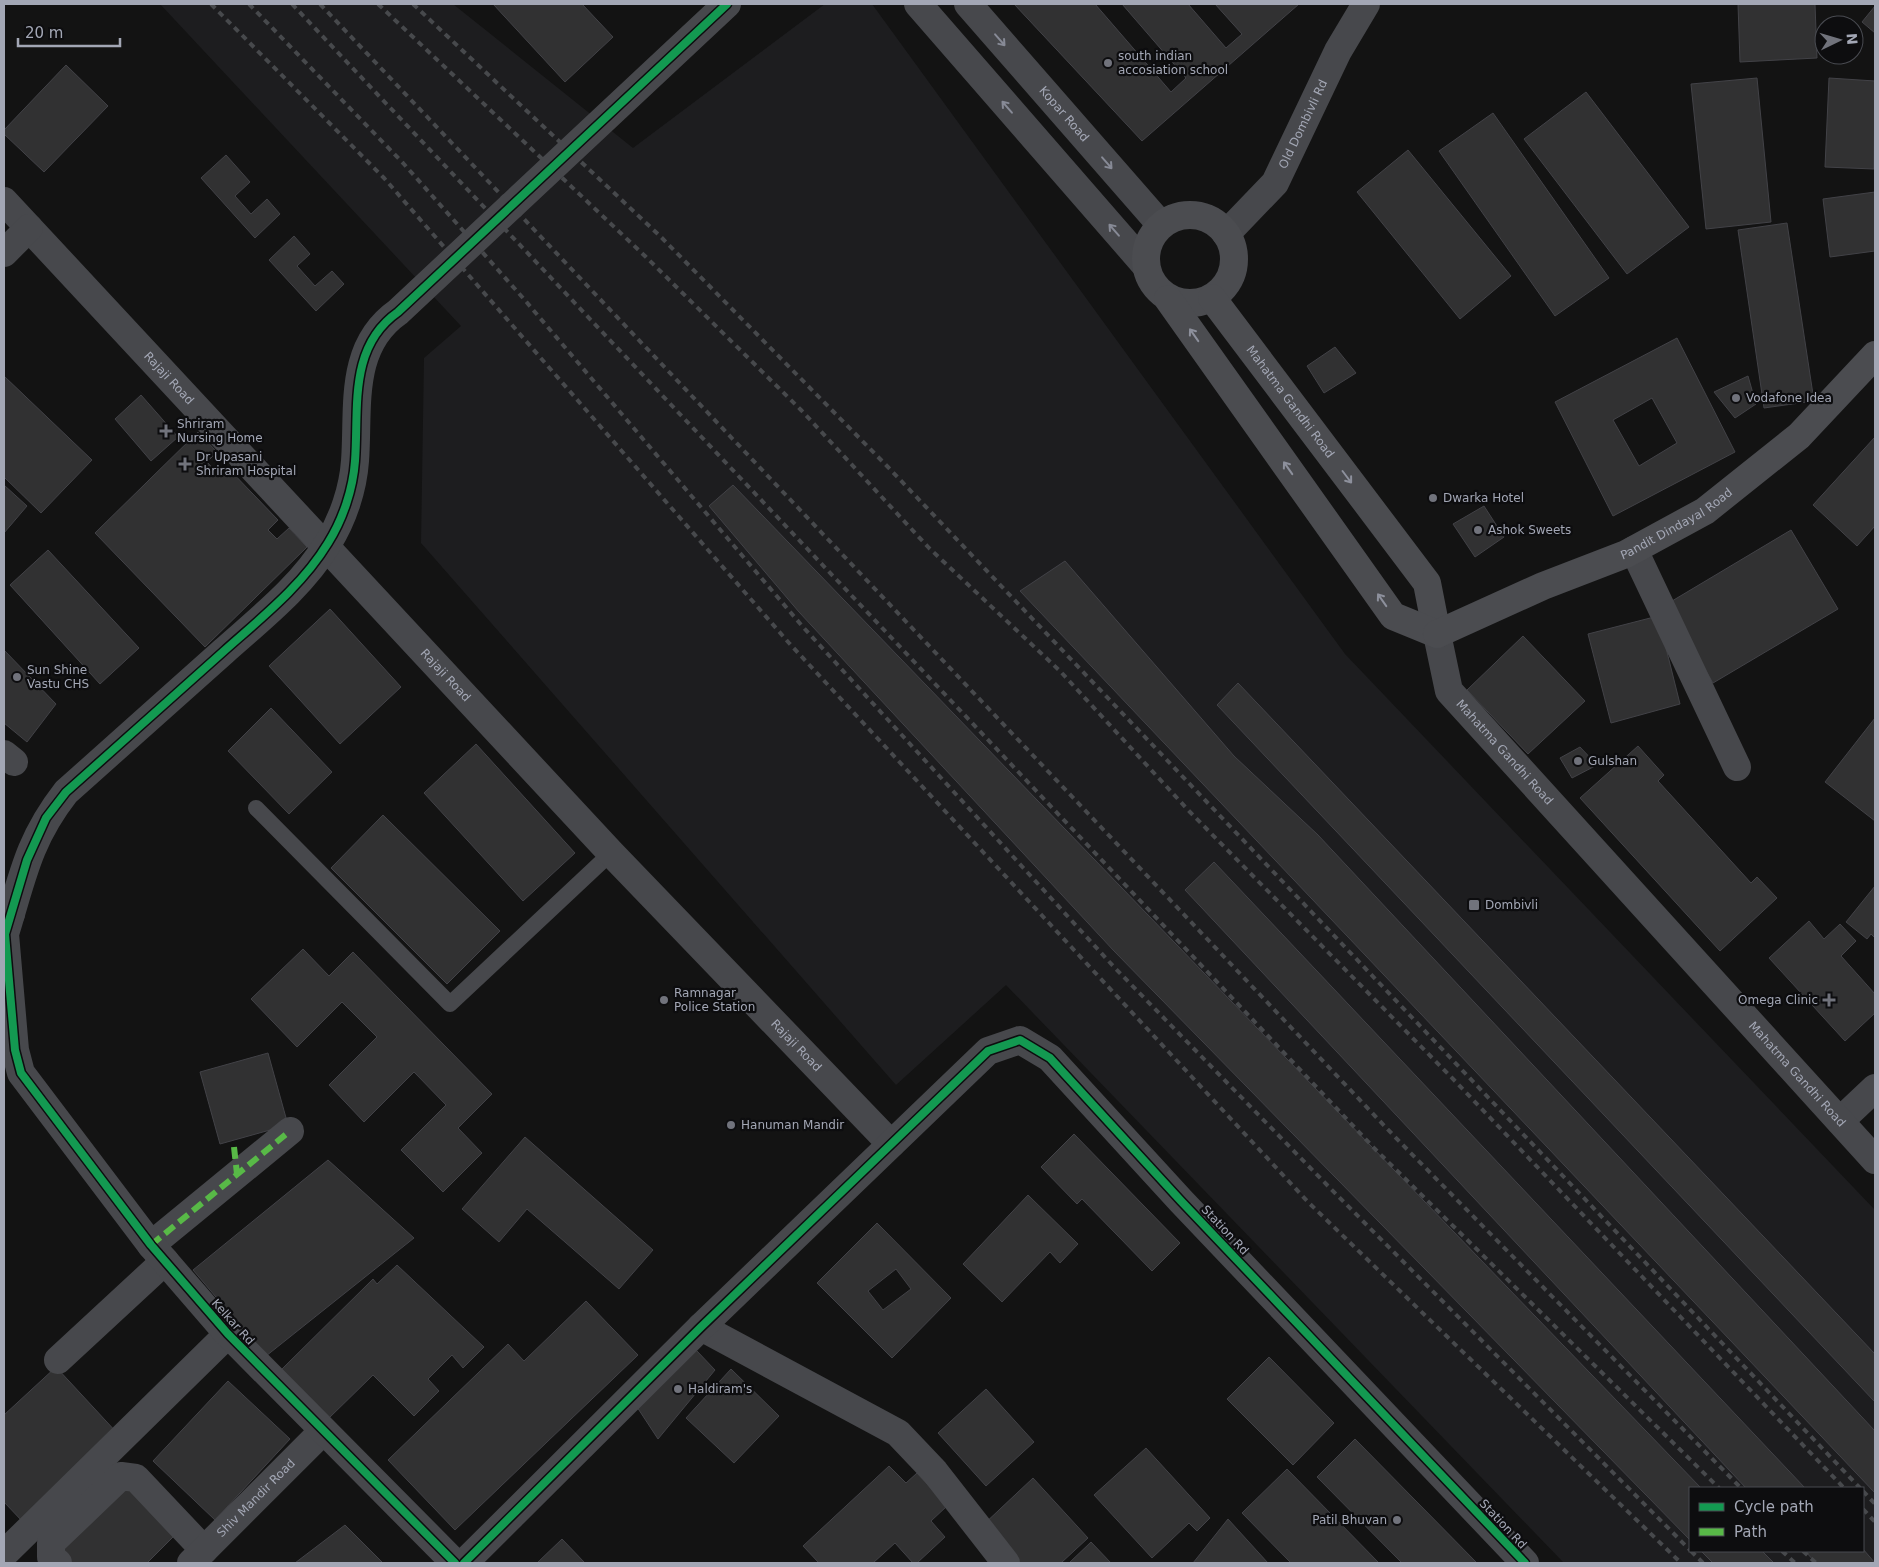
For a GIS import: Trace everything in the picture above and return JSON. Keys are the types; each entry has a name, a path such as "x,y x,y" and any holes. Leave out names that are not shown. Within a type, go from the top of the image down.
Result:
{"main road":[{"path":"1168,299 1184,303 1198,303 1212,298 1223,288 1231,276 1234,261 1232,247 1226,234 1209,220 1188,215 1174,218 1161,225 1152,236 1146,250 1146,266 1150,279 1168,299 1393,616 1437,634"},
{"name":"Mahatma Gandhi Road","path":"1212,298 1427,583 1437,634"},
{"name":"Pandit Dindayal Road","path":"1437,634 1543,586 1634,550 1706,511 1799,436 1874,360"}],"street":[{"path":"12,1077 14,1050 7,926 27,860 46,818 66,792 295,586 328,543 346,506 355,463 357,389 363,359 371,340 384,322 398,312 727,4"},
{"path":"918,4 1146,266"},
{"name":"Kopar Road","path":"968,4 1161,225"},
{"name":"Old Dombivli Rd","path":"1226,234 1275,184 1338,51 1366,4"},
{"name":"Rajaji Road","path":"4,201 611,853 891,1144"},
{"path":"4,253 29,228"},
{"path":"1634,550 1738,767"},
{"name":"Mahatma Gandhi Road","path":"1437,634 1449,691 1875,1160"},
{"name":"Station Rd","path":"464,1563 702,1327 988,1051 1020,1040 1050,1058 1510,1558"},
{"name":"Kelkar Rd","path":"12,1077 228,1334 322,1432 455,1563"},
{"path":"1840,1121 1875,1088"},
{"path":"58,1360 158,1253 237,1174 290,1131"},
{"path":"234,1148 237,1174"},
{"path":"702,1327 898,1433 935,1472 1006,1563"},
{"path":"4,1554 228,1334"},
{"name":"Shiv Mandir Road","path":"198,1556 322,1432"},
{"path":"45,1562 51,1557 51,1543 121,1476 136,1478 198,1556"}],"lane":[{"path":"256,808 450,1004 611,853"}],"shaded area":[{"path":"160,4 453,4 633,148 825,4 872,4 1345,654 1875,1210 1875,1563 1564,1563 1006,985 896,1085 421,543 424,358 461,326"}],"building":[{"path":"493,4 582,4 613,37 565,82"},
{"name":"south indian accosiation school","path":"1014,4 1095,4 1171,92 1186,78 1122,4 1188,4 1226,48 1242,34 1215,4 1299,4 1142,141"},
{"path":"1738,4 1815,4 1814,58 1740,62"},
{"path":"1875,6 1875,33 1864,24 1864,20"},
{"path":"66,65 108,106 44,172 4,134 4,130"},
{"path":"1757,78 1771,222 1706,229 1691,84"},
{"path":"1829,78 1875,81 1874,169 1825,167"},
{"path":"1586,92 1689,227 1627,274 1524,139"},
{"path":"1493,113 1609,278 1555,316 1439,151"},
{"path":"1408,150 1511,276 1460,319 1357,192"},
{"path":"226,155 250,182 235,196 251,214 267,199 280,214 255,238 201,178"},
{"path":"1875,192 1875,251 1830,257 1823,199"},
{"path":"1787,223 1814,401 1764,408 1738,230"},
{"path":"294,236 310,254 297,266 315,286 332,271 344,284 316,311 269,260"},
{"path":"1677,338 1735,452 1613,516 1555,402","holes":["1652,398 1677,443 1639,466 1613,420"]},
{"path":"1335,347 1356,373 1324,393 1307,366"},
{"path":"4,376 92,460 41,513 4,477"},
{"name":"Vodafone Idea","path":"1748,376 1756,404 1735,418 1714,392"},
{"path":"141,395 178,437 151,461 115,419"},
{"path":"198,432 217,452 207,462 219,475 227,467 278,520 268,530 277,539 289,528 307,547 205,647 95,533"},
{"path":"1875,437 1875,526 1857,546 1813,505"},
{"path":"4,485 27,506 4,533"},
{"path":"733,485 1700,1487 1689,1487 1689,1539 1114,951 799,612 709,506"},
{"name":"Ashok Sweets","path":"1484,506 1504,537 1475,557 1453,524"},
{"path":"1791,530 1838,609 1713,683 1667,604"},
{"path":"48,550 139,648 100,684 10,585"},
{"path":"1065,561 1234,756 1318,835 1875,1431 1875,1493 1020,591"},
{"path":"330,609 401,687 340,744 269,666"},
{"path":"1658,616 1680,704 1611,723 1588,634"},
{"path":"1523,636 1585,701 1528,754 1467,690"},
{"name":"Sun Shine Vastu CHS","path":"4,650 56,704 27,742 4,723"},
{"path":"1238,683 1875,1354 1875,1402 1217,705"},
{"path":"271,708 332,772 289,814 228,751"},
{"path":"1875,718 1875,821 1825,782"},
{"path":"476,744 575,853 523,901 424,793"},
{"path":"1638,746 1664,775 1658,781 1751,883 1757,877 1777,898 1720,951 1580,798"},
{"name":"Gulshan","path":"1580,747 1597,765 1572,778 1560,758"},
{"path":"383,815 500,931 447,984 331,868"},
{"path":"1214,862 1804,1487 1745,1487 1185,890"},
{"path":"1875,886 1875,938 1871,934 1867,939 1846,922"},
{"path":"1809,921 1824,939 1840,924 1856,941 1841,956 1875,994 1875,1013 1845,1041 1769,958"},
{"path":"303,949 329,976 353,952 492,1094 458,1128 482,1153 443,1192 401,1150 446,1105 414,1072 364,1122 329,1085 377,1037 342,1002 297,1047 251,999"},
{"path":"268,1053 288,1125 220,1144 200,1072"},
{"path":"1074,1134 1180,1243 1152,1271 1082,1199 1077,1204 1041,1167"},
{"path":"525,1137 653,1250 619,1289 527,1209 499,1242 462,1209"},
{"path":"328,1160 414,1238 266,1356 193,1270"},
{"path":"1028,1195 1078,1244 1060,1263 1050,1252 1002,1302 963,1264"},
{"path":"877,1223 951,1298 892,1358 817,1283","holes":["896,1269 911,1289 883,1310 868,1291"]},
{"path":"397,1265 484,1347 463,1368 452,1355 428,1379 439,1391 414,1416 373,1375 327,1420 280,1371 373,1279 377,1284"},
{"path":"586,1301 638,1355 455,1530 388,1460 508,1344 524,1361"},
{"name":"Haldiram's","path":"696,1350 715,1370 658,1439 637,1407"},
{"path":"1269,1357 1334,1423 1293,1465 1227,1399"},
{"path":"56,1367 118,1434 23,1522 4,1502 4,1415"},
{"path":"731,1369 779,1416 734,1463 686,1418"},
{"path":"228,1381 290,1439 215,1520 153,1461"},
{"path":"986,1389 1034,1442 986,1486 938,1433"},
{"name":"Patil Bhuvan","path":"1355,1439 1477,1563 1402,1563 1317,1477"},
{"path":"1146,1448 1210,1518 1197,1531 1189,1523 1152,1558 1094,1495"},
{"path":"889,1466 906,1483 917,1473 947,1506 931,1521 945,1537 917,1563 913,1563 895,1543 873,1563 819,1563 803,1546"},
{"path":"1287,1469 1379,1563 1291,1563 1242,1513"},
{"path":"1033,1478 1088,1538 1061,1563 1016,1563 982,1526"},
{"path":"128,1485 177,1533 147,1563 70,1563 60,1553"},
{"path":"1228,1519 1268,1563 1193,1563"},
{"path":"345,1525 383,1563 295,1563"},
{"path":"562,1539 585,1563 537,1563"},
{"path":"1091,1542 1111,1563 1069,1563"},
{"path":"1864,1550 1875,1563 1816,1563 1806,1552 1864,1552"},
{"path":"1702,1552 1763,1552 1774,1563 1713,1563"}],"railway":[{"path":"211,4 384,178 789,643 1308,1202 1681,1563"},
{"path":"249,4 403,163 523,298 803,627 1114,967 1328,1186 1689,1549"},
{"path":"292,4 1375,1149 1718,1487"},
{"path":"320,4 1395,1137 1740,1487"},
{"path":"378,4 646,257 802,411 929,548 1060,671 1189,811 1455,1081 1843,1487"},
{"path":"413,4 661,237 886,465 1859,1487"},
{"path":"1864,1492 1875,1504"},
{"path":"1864,1510 1875,1522"},
{"path":"1692,1552 1703,1563"},
{"path":"1783,1552 1795,1563"},
{"path":"1804,1552 1816,1563"}],"marked path":[{"path":"151,1245 290,1131"},
{"path":"234,1147 237,1174"}],"cycle path":[{"path":"455,1563 228,1334 151,1245 21,1073 15,1050 5,934 27,860 46,818 66,792 280,601 318,559 328,543 343,514 350,493 355,461 357,400 363,361 371,343 382,326 727,4"},
{"path":"464,1563 701,1327 988,1051 1020,1040 1050,1058 1181,1201 1525,1563"}],"place":[{"name":"south indian accosiation school","path":"1108,63"},
{"name":"Vodafone Idea","path":"1736,398"},
{"name":"Shriram Nursing Home","path":"166,431"},
{"name":"Dr Upasani Shriram Hospital","path":"185,464"},
{"name":"Dwarka Hotel","path":"1433,498"},
{"name":"Ashok Sweets","path":"1478,530"},
{"name":"Sun Shine Vastu CHS","path":"17,677"},
{"name":"Gulshan","path":"1578,761"},
{"name":"Dombivli","path":"1474,905"},
{"name":"Ramnagar Police Station","path":"664,1000"},
{"name":"Omega Clinic","path":"1829,1000"},
{"name":"Hanuman Mandir","path":"731,1125"},
{"name":"Haldiram's","path":"678,1389"},
{"name":"Patil Bhuvan","path":"1397,1520"}]}
